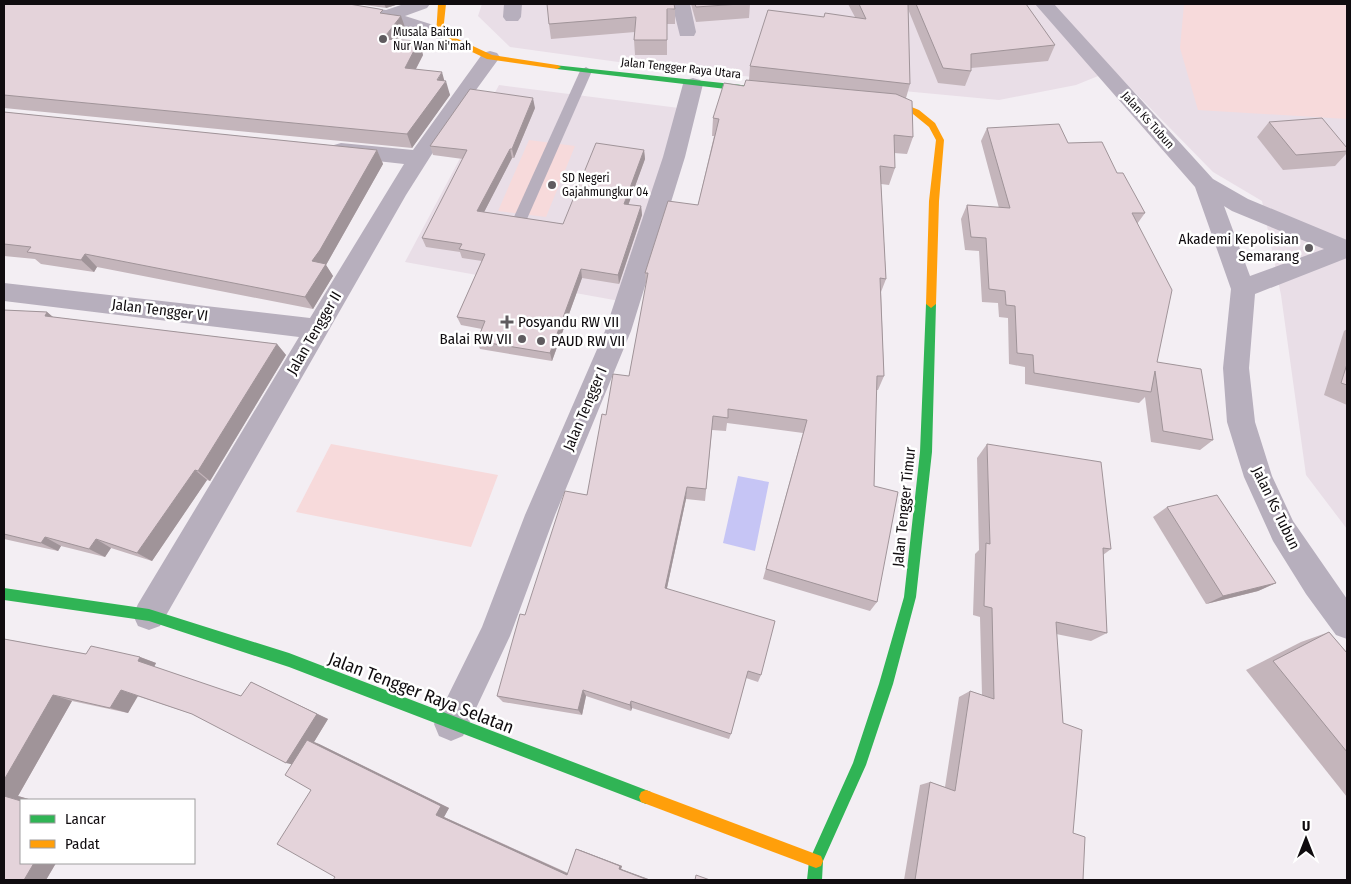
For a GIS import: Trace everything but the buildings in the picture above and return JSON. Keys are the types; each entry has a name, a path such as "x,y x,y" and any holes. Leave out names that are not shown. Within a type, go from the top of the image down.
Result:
{"street":[{"path":"314,4 386,16 439,33 442,4"},
{"path":"386,16 421,4"},
{"path":"681,4 687,32"},
{"name":"Jalan Ks Tubun","path":"1044,4 1205,184 1240,205 1347,249"},
{"name":"Jalan Tengger Raya Utara","path":"439,33 490,57 693,84 770,91"},
{"name":"Jalan Tengger II","path":"149,616 236,464 418,158 466,87 490,57"},
{"name":"Jalan Tengger I","path":"451,724 494,636 540,515 618,330 674,157 693,84"},
{"name":"Jalan Tengger Timur","path":"814,880 816,861 859,766 886,684 910,597 926,452 934,202 940,140 932,124 916,112 891,104 863,100"},
{"path":"325,148 418,158"},
{"name":"Jalan Ks Tubun","path":"1205,184 1243,289 1236,368 1241,422 1258,477 1283,531 1317,584 1347,624"},
{"name":"Jalan Ks Tubun","path":"1243,289 1347,249"},
{"name":"Jalan Tengger VI","path":"4,292 317,329"},
{"name":"Jalan Tengger Raya Selatan","path":"4,594 149,616 289,660 451,724 816,861"}],"lane":[{"path":"520,219 586,71"}],"shaded area":[{"name":"Akademi Kepolisian Semarang","path":"482,4 1347,4 1347,529 1306,475 1281,295 1262,201 1213,172 1113,70 1076,85 999,100 669,69 510,47 478,16"},
{"path":"1184,4 1347,4 1347,119 1198,110 1180,48"},
{"name":"SD Negeri Gajahmungkur 04","path":"499,85 679,108 625,302 405,262"},
{"path":"529,140 575,146 546,217 498,211"},
{"path":"331,444 498,475 471,547 296,512"}],"water":[{"path":"738,476 769,482 755,551 723,543"}],"traffic: fast":[{"path":"557,67 760,90"},
{"path":"814,880 816,861 859,765 886,684 910,597 926,452 931,304"},
{"path":"4,594 149,615 289,660 646,797"}],"traffic: slow":[{"path":"442,4 439,33 490,57 557,67"},
{"path":"875,102 904,107 916,112 932,125 940,140 934,201 931,304"},
{"path":"646,797 816,861"}],"place":[{"name":"Musala Baitun Nur Wan Ni'mah","path":"383,39"},
{"name":"SD Negeri Gajahmungkur 04","path":"552,185"},
{"name":"Akademi Kepolisian Semarang","path":"1309,248"},
{"name":"Posyandu RW VII","path":"507,322"},
{"name":"Balai RW VII","path":"522,339"},
{"name":"PAUD RW VII","path":"541,341"}]}
